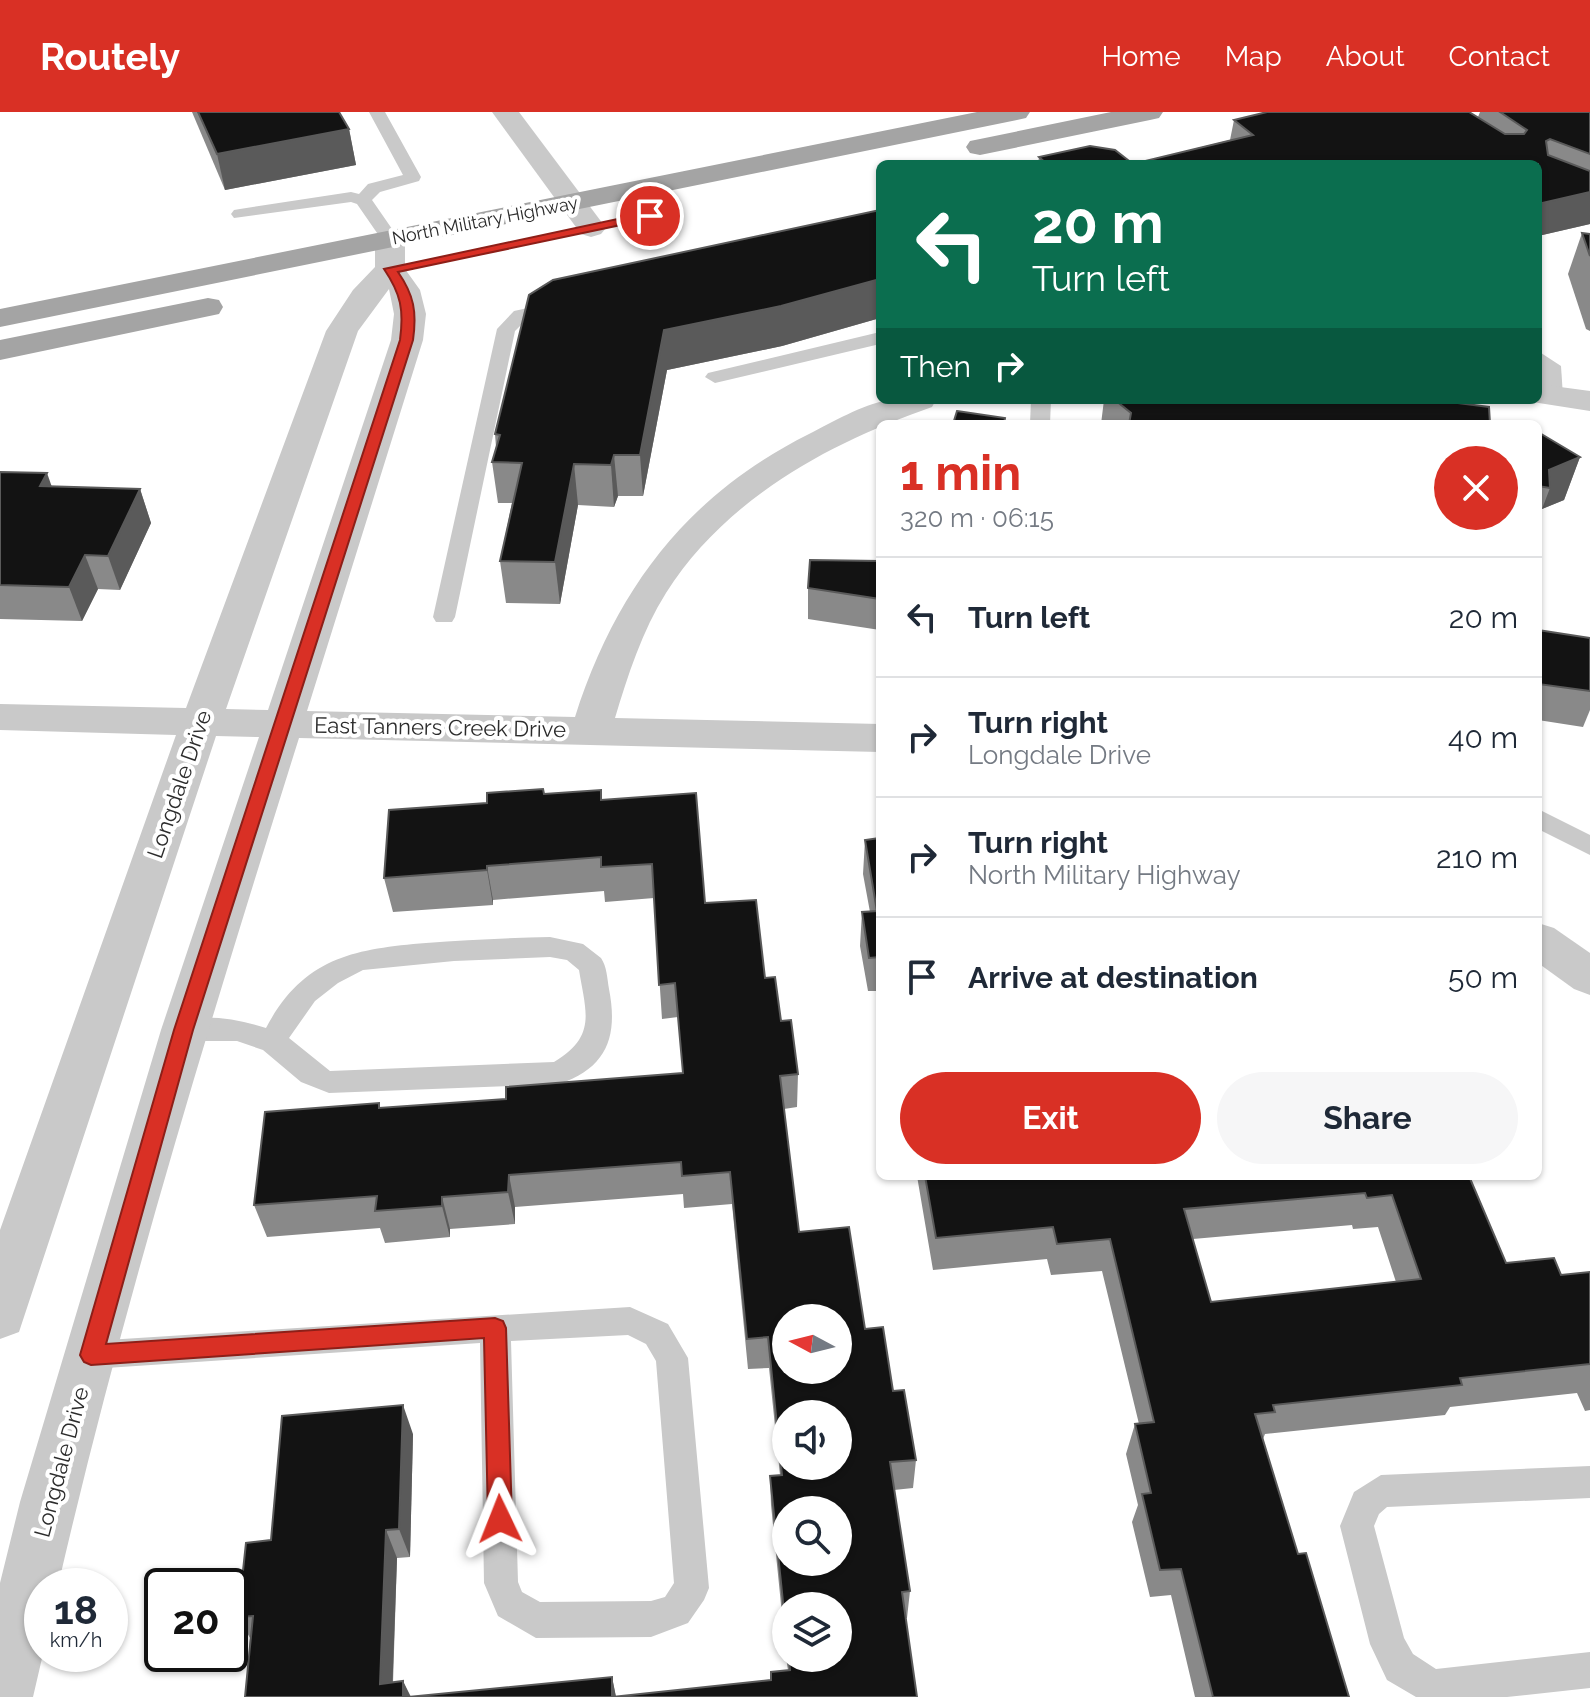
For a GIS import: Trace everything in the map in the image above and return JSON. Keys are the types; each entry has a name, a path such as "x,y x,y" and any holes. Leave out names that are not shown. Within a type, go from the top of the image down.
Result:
{"main road":[{"name":"North Military Highway","path":"344,279 400,257 572,202 956,129 1017,112"},
{"name":"North Military Highway","path":"956,129 1150,112"},
{"name":"North Military Highway","path":"560,234 620,222"},
{"name":"North Military Highway","path":"0,318 400,257"},
{"path":"0,350 235,301"}],"street":[{"path":"505,112 591,228"},
{"name":"Longdale Drive","path":"0,1315 26,1229 201,722 342,331 364,297 400,257"},
{"name":"Longdale Drive","path":"2,1697 49,1502 184,1030 407,340 410,314 400,257"},
{"path":"1546,395 1590,401"},
{"path":"591,730 614,659 655,581 688,541 733,498 785,461 833,433 909,404"},
{"name":"East Tanners Creek Drive","path":"0,717 876,738"},
{"path":"1542,943 1590,977"}],"lane":[{"path":"363,200 374,188 413,177 377,112"},
{"path":"240,214 339,197 363,200 400,257"},
{"path":"444,617 506,329 521,315 584,301"},
{"path":"715,377 876,339"},
{"path":"1542,360 1551,366 1546,395"},
{"path":"1542,820 1590,846"},
{"path":"184,1030 238,1030 273,1042 290,1054 306,1074 329,1082 559,1073 584,1060 600,1034 592,965 574,951 550,947 425,953 357,961 327,977 297,1003 279,1027 273,1042"},
{"path":"91,1355 495,1328 630,1321 657,1334 672,1358 692,1588 676,1611 651,1619 536,1620 510,1604 501,1583 495,1328"},
{"path":"1590,1482 1381,1491 1366,1503 1357,1526 1388,1644 1400,1667 1433,1687 1590,1670"}],"building":[{"path":"198,112 339,112 349,129 217,154"},
{"path":"1267,112 1469,112 1505,134 1524,134 1527,130 1500,112 1590,112 1590,154 1550,139 1546,141 1548,155 1590,171 1590,192 1542,203 1542,160 1150,160 1253,135 1234,120"},
{"path":"1090,146 1115,150 1128,160 1042,160 1039,157"},
{"path":"876,211 876,280 781,306 664,330 640,455 614,455 611,465 574,464 555,562 500,561 522,463 492,462 500,435 495,434 529,295 553,280"},
{"path":"1582,233 1590,234 1590,256"},
{"path":"1120,404 1466,404 1489,407 1490,420 1130,420 1131,413"},
{"path":"957,411 1005,418 1005,420 954,420"},
{"path":"1542,434 1580,457 1549,470 1550,488 1542,487"},
{"path":"0,472 47,473 40,486 140,489 108,556 85,555 69,587 0,585"},
{"path":"810,560 876,561 876,598 808,588"},
{"path":"1542,631 1590,638 1590,691 1542,685"},
{"path":"543,789 544,794 601,790 601,800 696,793 705,903 756,900 765,978 775,977 781,1021 791,1020 798,1074 780,1076 799,1232 849,1227 865,1329 883,1327 893,1391 904,1390 916,1460 890,1462 910,1591 902,1592 917,1697 612,1697 771,1680 772,1672 852,1672 852,1592 782,1592 780,1576 852,1576 852,1496 772,1496 770,1476 772,1480 852,1480 852,1400 774,1400 773,1384 852,1384 852,1304 772,1304 772,1376 768,1337 747,1339 730,1172 682,1176 681,1162 509,1175 508,1192 442,1197 442,1206 375,1211 377,1196 254,1205 265,1112 379,1103 379,1108 506,1099 506,1087 683,1073 675,983 659,985 652,864 601,867 601,857 384,878 389,810 487,803 487,793"},
{"path":"876,839 876,905 865,840"},
{"path":"876,911 876,957 869,958 862,912"},
{"path":"926,1180 1471,1180 1506,1263 1554,1258 1561,1275 1590,1272 1590,1364 1460,1378 1462,1385 1273,1405 1275,1412 1255,1414 1298,1554 1306,1553 1349,1697 1213,1697 1181,1569 1160,1570 1142,1494 1151,1493 1135,1424 1154,1422 1110,1239 1057,1244 1053,1227 936,1238","holes":["1365,1193 1367,1198 1392,1195 1421,1279 1211,1302 1184,1209"]},
{"path":"403,1405 399,1529 386,1530 380,1684 403,1681 403,1697 245,1697 253,1616 248,1616 248,1568 243,1568 246,1543 271,1540 282,1416"},
{"path":"612,1677 612,1697 408,1697"}],"route":[{"path":"500,1519 495,1328 91,1355 184,1030 407,340 410,314 405,290 390,269 650,216"}]}
